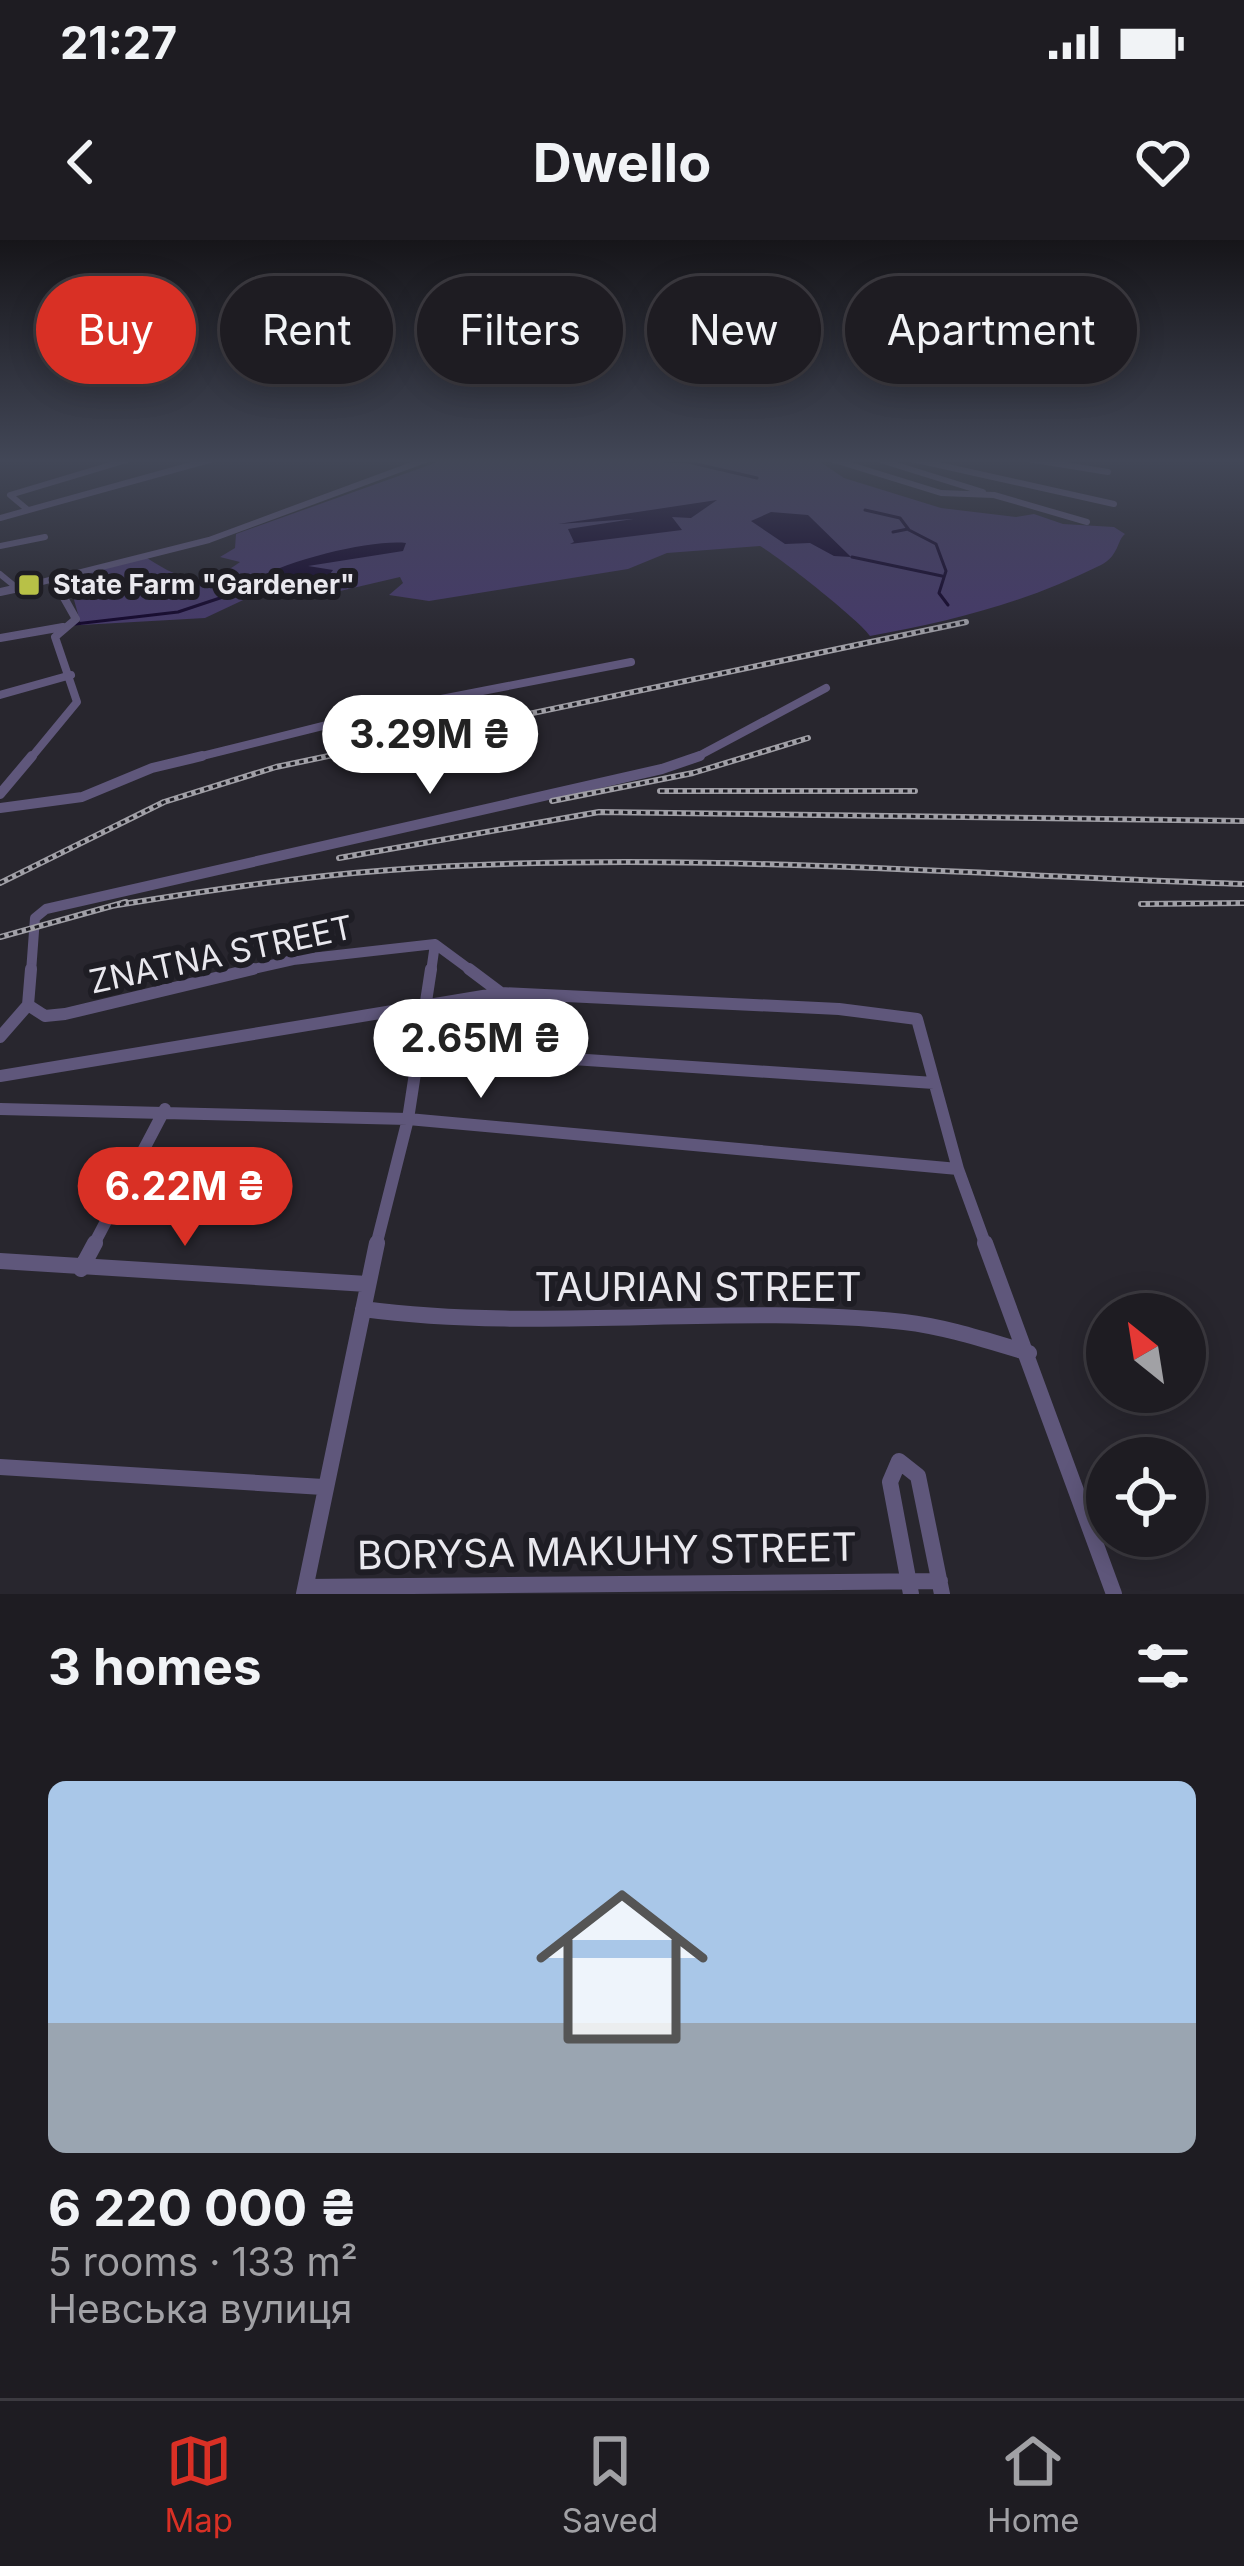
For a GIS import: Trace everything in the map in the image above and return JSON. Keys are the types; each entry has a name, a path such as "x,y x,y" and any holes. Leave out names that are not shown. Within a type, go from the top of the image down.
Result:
{"street":[{"path":"0,592 259,522"},
{"path":"0,546 45,537"},
{"path":"0,574 17,588"},
{"path":"0,794 77,702 55,637 76,619 54,579"},
{"path":"0,638 73,625"},
{"path":"0,808 82,797 183,759 395,708 631,662"},
{"path":"0,695 71,675"},
{"path":"0,1037 28,1005 39,912 266,856 662,770 698,757 826,688"},
{"path":"435,944 501,993"},
{"path":"305,1590 367,1284 408,1119 430,1002 435,944"},
{"name":"ZNATNA STREET","path":"28,1005 45,1016 65,1014 293,960 435,944"},
{"path":"0,1076 501,993 839,1009 917,1018 958,1169 1114,1594"},
{"path":"421,1049 934,1082"},
{"path":"0,1108 408,1119 958,1169"},
{"path":"81,1269 165,1109"},
{"path":"0,1261 367,1284"},
{"name":"TAURIAN STREET","path":"363,1310 449,1321 853,1318 941,1327 1029,1353"},
{"name":"BORYSA MAKUHY STREET","path":"305,1590 910,1588 941,1587 918,1476 899,1461 890,1482 910,1588"},
{"path":"0,1467 323,1487"}],"shaded area":[{"path":"269,522 1058,522 1114,527 1125,534 1107,561 1046,590 960,617 870,636 760,546 667,553 628,569 429,601 389,595 403,583 400,577 323,595 297,584 277,584 205,618 81,625 68,578 147,558 183,576 216,576 240,562 220,557 235,548 236,534"},
{"path":"612,522 676,522 682,530 570,544 574,542 568,529"},
{"path":"753,522 815,522 851,557 834,556 810,543 785,544"},
{"path":"406,543 403,551 308,566 333,570 330,574 236,592 269,572 317,556 367,545"}],"waterway":[{"path":"903,522 936,544 946,571 939,593 948,605"},
{"path":"893,532 908,529"},
{"path":"852,557 942,576"},
{"path":"75,624 178,612 238,592"}],"railway":[{"path":"0,883 164,802 276,767 966,622"},
{"path":"552,801 693,773 808,738"},
{"path":"660,791 915,791"},
{"path":"339,858 599,812 1244,821"},
{"path":"112,906 355,873 497,864 710,863 1244,884"},
{"path":"112,906 126,902"},
{"path":"1141,904 1244,903"},
{"path":"0,937 112,906"}],"place":[{"name":"State Farm \"Gardener\"","path":"29,585"}]}
